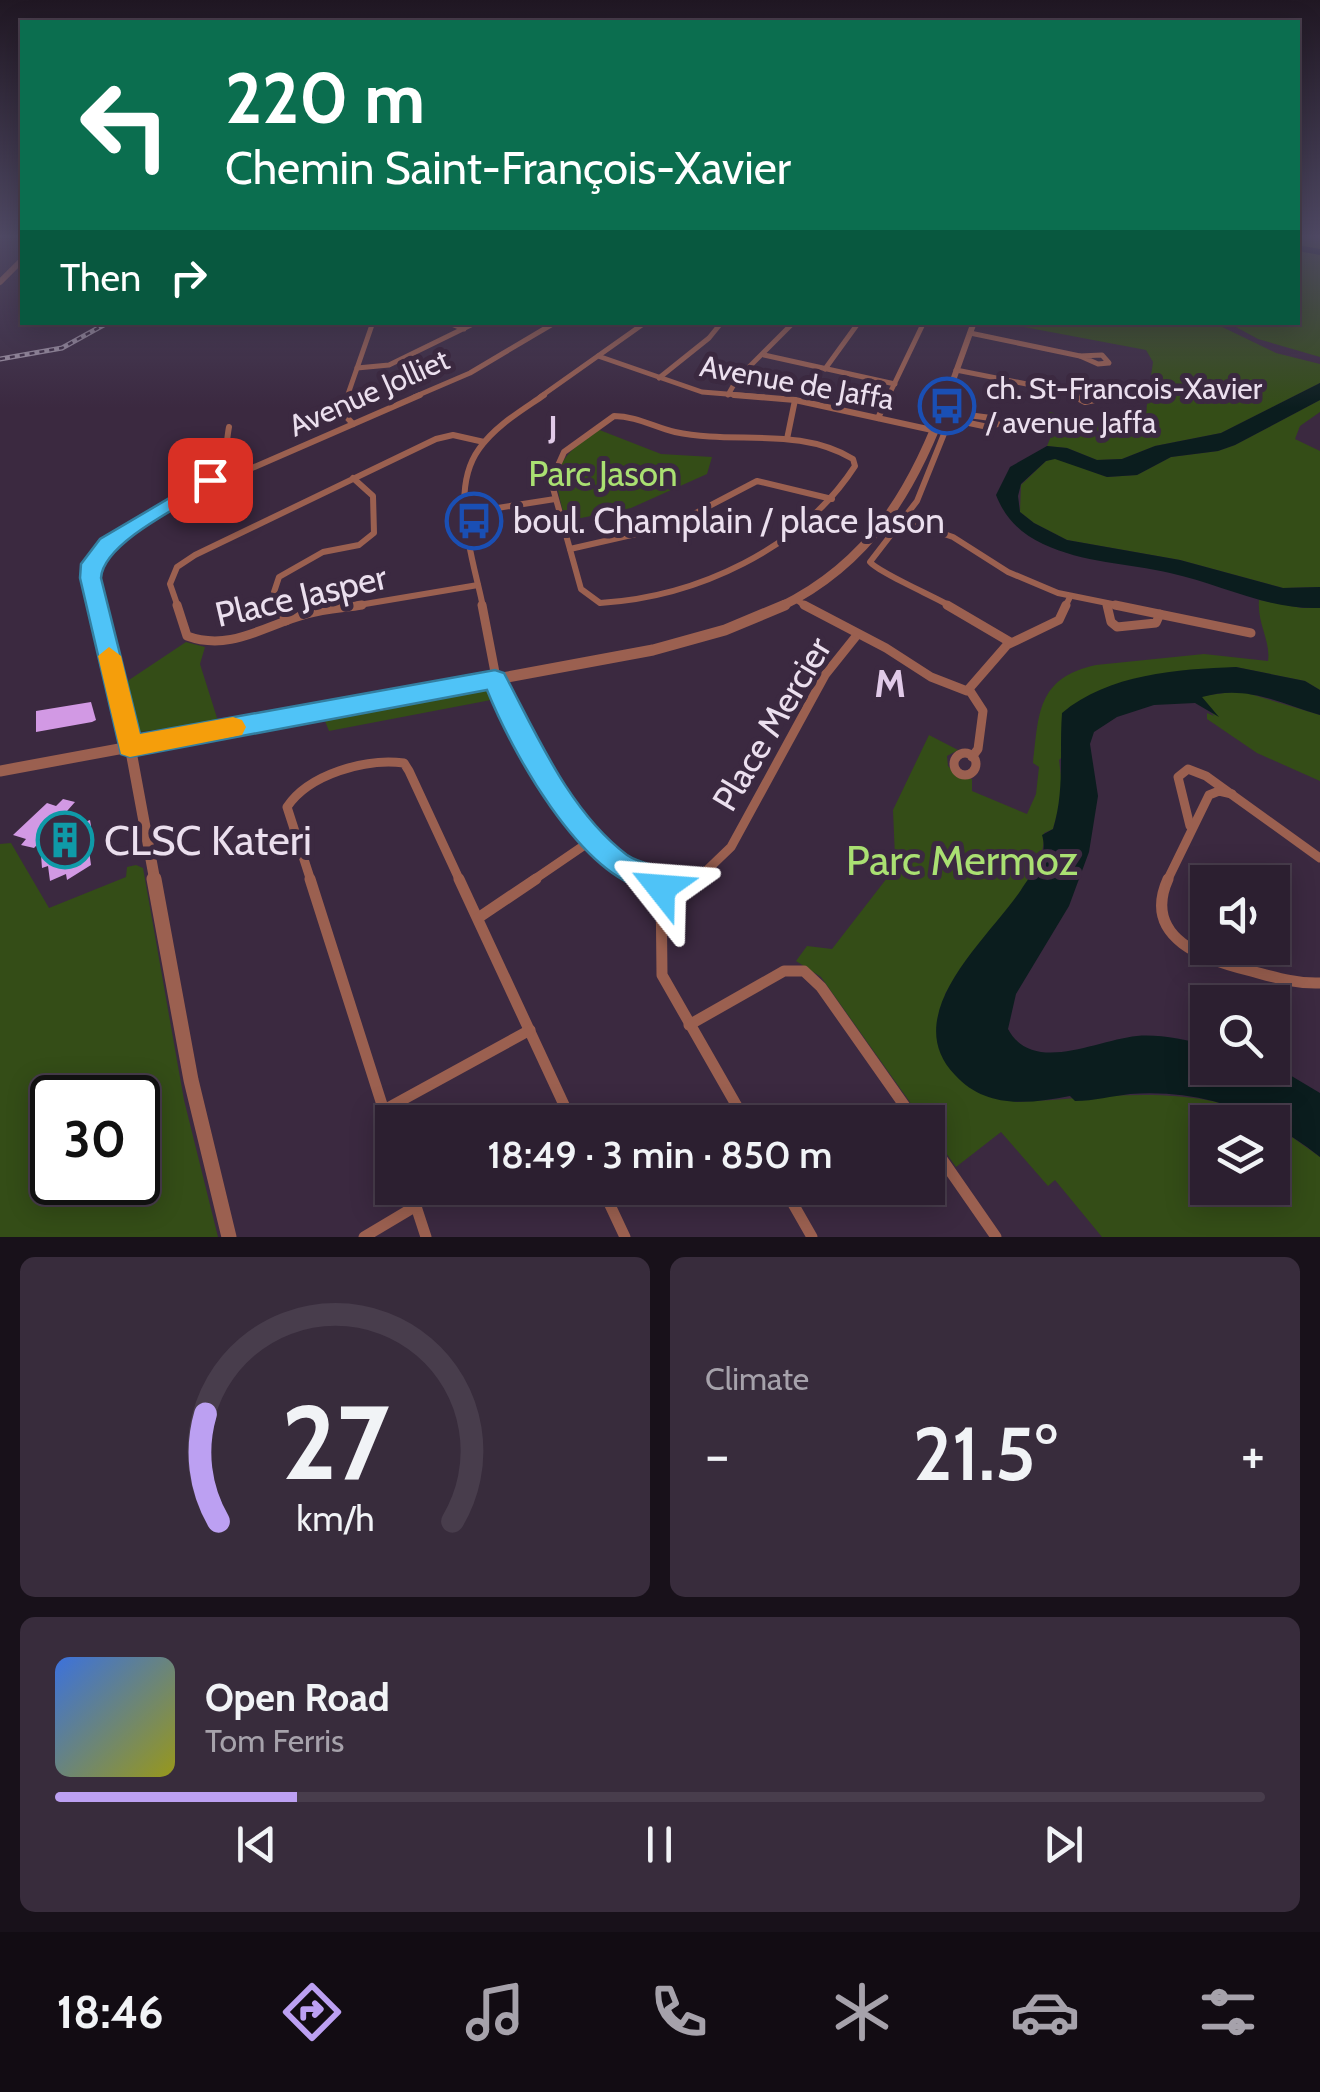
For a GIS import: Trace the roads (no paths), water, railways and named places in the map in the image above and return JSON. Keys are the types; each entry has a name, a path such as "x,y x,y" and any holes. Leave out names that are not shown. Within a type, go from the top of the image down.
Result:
{"street":[{"path":"353,424 342,412 372,325"},
{"path":"453,325 464,330"},
{"path":"357,368 389,365 472,325"},
{"name":"Avenue Jolliet","path":"190,496 470,373 551,325"},
{"path":"642,325 504,422 484,442 466,476 466,513 495,679 504,706 557,796 592,840 623,868 661,880 662,975 736,1105"},
{"path":"658,378 720,325"},
{"path":"728,395 731,384 764,356 791,325"},
{"path":"825,370 858,325"},
{"path":"878,418 923,325"},
{"path":"0,771 694,641 746,624 797,600 837,571 891,516 908,490 973,325"},
{"path":"970,332 1080,356"},
{"name":"Avenue de Jaffa","path":"598,356 698,391 795,400 932,430"},
{"path":"764,356 895,384"},
{"path":"956,370 1066,392 1092,392 1100,399 1085,402 1066,392"},
{"path":"787,439 795,400"},
{"path":"950,419 988,427 998,424 992,418 953,413 950,419 922,492 904,521 871,558 873,568 908,582 1010,642"},
{"path":"614,416 632,416 684,433 787,439 843,452 853,459 852,472 832,499 791,535 738,565 684,586 620,602 600,603 586,596 555,499 551,482 558,460 576,442 614,416"},
{"path":"229,426 229,442 214,475 190,496 107,544 92,564 90,578 130,746 191,1080 229,1237"},
{"name":"Place Jasper","path":"478,585 286,621 226,644 193,640 182,628 170,587 178,567 195,554 440,437 453,435 484,442"},
{"name":"Avenue Jolliet","path":"214,475 250,470"},
{"path":"286,621 274,592 279,577 320,554 359,545 374,533 373,496 353,478"},
{"path":"570,549 630,538 680,522 757,481 832,499"},
{"path":"466,513 555,499"},
{"path":"891,516 953,537 1017,577 1070,596 1251,633"},
{"path":"970,690 988,662 1010,642 1056,623 1065,614 1070,596"},
{"path":"797,600 830,623 878,644 942,683 970,690 983,711 978,748 972,757"},
{"path":"1108,604 1116,627 1156,622 1160,614"},
{"name":"Place Mercier","path":"661,880 704,873 727,854 824,675 857,635"},
{"path":"382,1105 287,806 297,792 342,772 392,761 406,766 564,1105"},
{"path":"1190,830 1190,814 1179,773 1188,769 1232,794 1320,858"},
{"path":"1232,794 1220,791 1209,795 1160,897 1160,912 1177,940 1198,955 1219,964 1302,984 1320,982"},
{"path":"478,918 592,840"},
{"path":"689,1024 784,971 804,971 821,987 904,1105"},
{"path":"393,1105 530,1030"},
{"path":"945,1164 996,1237"},
{"path":"610,1205 625,1237"},
{"path":"794,1205 812,1237"},
{"path":"364,1237 416,1206 426,1237"}],"railway":[{"path":"0,359 62,348 104,325"}],"place":[{"name":"ch. St-Francois-Xavier / avenue Jaffa","path":"947,406"},
{"name":"boul. Champlain / place Jason","path":"474,521"},
{"name":"CLSC Kateri","path":"65,840"}],"district":[{"name":"J","path":"553,427"},
{"name":"M","path":"890,684"}],"park label":[{"name":"Parc Jason","path":"603,474"},
{"name":"Parc Mermoz","path":"962,860"}]}
